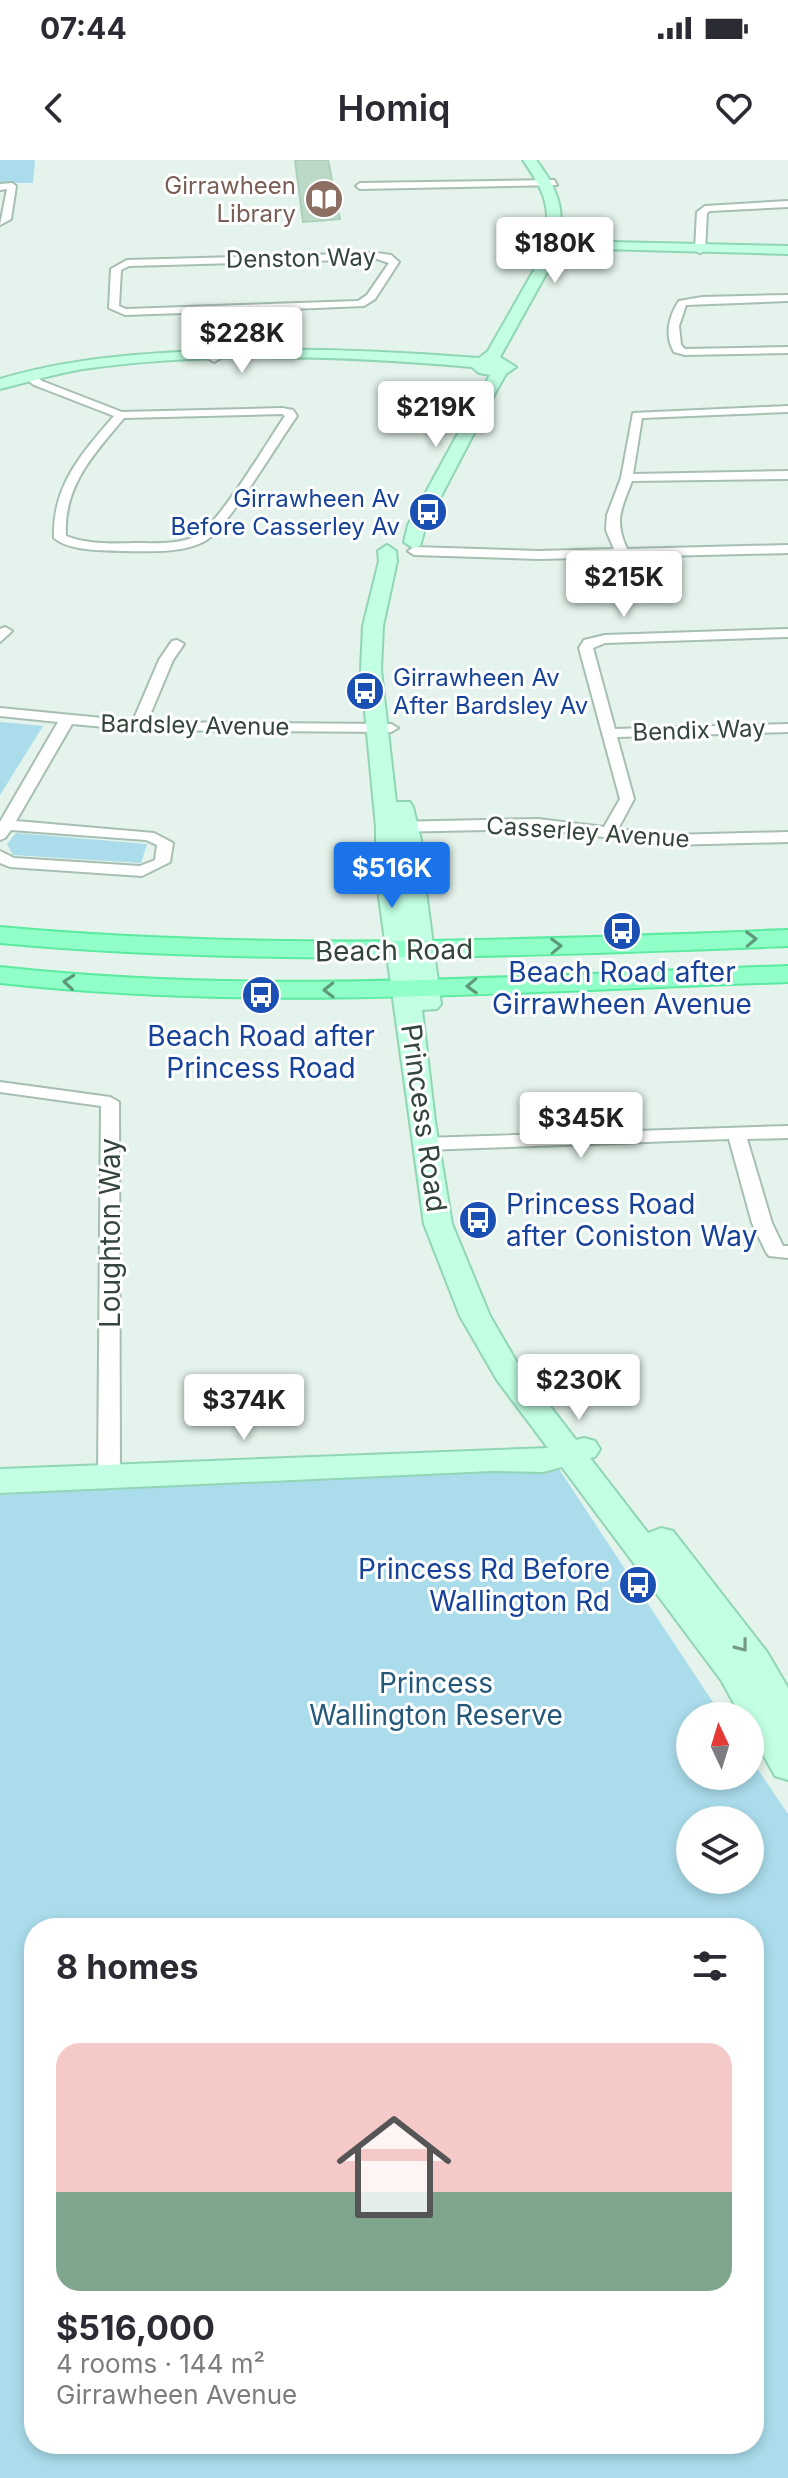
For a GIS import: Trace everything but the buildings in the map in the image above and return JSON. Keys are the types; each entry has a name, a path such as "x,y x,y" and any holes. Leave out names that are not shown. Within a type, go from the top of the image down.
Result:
{"main road":[{"path":"529,160 549,182"},
{"path":"538,160 549,182 552,232 560,243"},
{"path":"560,243 788,249"},
{"path":"384,728 370,650 389,546 408,520 489,366 504,355 560,243"},
{"path":"0,386 31,378 133,363 214,357 339,357 489,366"},
{"path":"384,728 384,645 397,571 414,547 417,525 489,366"},
{"path":"389,546 414,547"},
{"name":"Princess Road","path":"384,728 397,826 388,875 412,951 434,1144 438,1224 475,1316 508,1373 570,1440 755,1662 788,1720"},
{"name":"Beach Road","path":"0,935 83,945 190,950 412,951 788,938"},
{"name":"Beach Road","path":"0,975 81,984 294,991 788,974"},
{"path":"0,1481 492,1460 543,1461 570,1440"},
{"name":"Princess Road","path":"570,1440 733,1670 788,1765"}],"street":[{"path":"360,186 549,182"},
{"path":"0,187 12,186 6,219 0,222"},
{"path":"700,248 702,212 708,208 788,204"},
{"name":"Denston Way","path":"364,256 394,259 371,297 360,304 216,307 117,310 113,298 116,269 127,263 169,260 364,256"},
{"path":"788,298 683,303 678,310 673,343 678,350 685,352 788,350"},
{"path":"214,357 216,307"},
{"path":"31,378 121,415 282,411 289,412 291,416 208,534 197,540 162,544 79,545 65,541 60,538 58,529 66,484 121,415"},
{"path":"622,553 612,530 613,515 627,478 637,415 788,409"},
{"path":"627,478 788,475"},
{"path":"414,547 516,555 788,549"},
{"name":"Bendix Way","path":"609,832 627,799 586,648 594,640 788,633"},
{"path":"138,726 166,660 177,644"},
{"name":"Bardsley Avenue","path":"0,712 138,726 384,728"},
{"path":"0,856 10,862 142,871 162,862 165,843 149,836 3,830 66,721"},
{"name":"Bendix Way","path":"611,733 788,728"},
{"name":"Casserley Avenue","path":"397,826 538,824 670,840 788,837"},
{"name":"Loughton Way","path":"0,1087 110,1102 109,1475"},
{"path":"434,1144 788,1132"},
{"path":"737,1134 762,1223 776,1252 788,1252"}],"green space":[{"path":"0,160 35,160 33,183 0,183"},
{"path":"0,722 43,726 0,795"},
{"path":"16,833 147,844 141,863 13,855 7,844"},
{"name":"Princess Wallington Reserve","path":"555,1463 713,1702 676,1702 676,1790 764,1790 764,1779 788,1814 788,2478 0,2478 0,1495"}],"place":[{"name":"Girrawheen Library","path":"324,199"},
{"name":"Girrawheen Av Before Casserley Av","path":"428,512"},
{"name":"Girrawheen Av After Bardsley Av","path":"365,691"},
{"name":"Beach Road after Girrawheen Avenue","path":"622,931"},
{"name":"Beach Road after Princess Road","path":"261,995"},
{"name":"Princess Road after Coniston Way","path":"478,1220"},
{"name":"Princess Rd Before Wallington Rd","path":"638,1585"}]}
